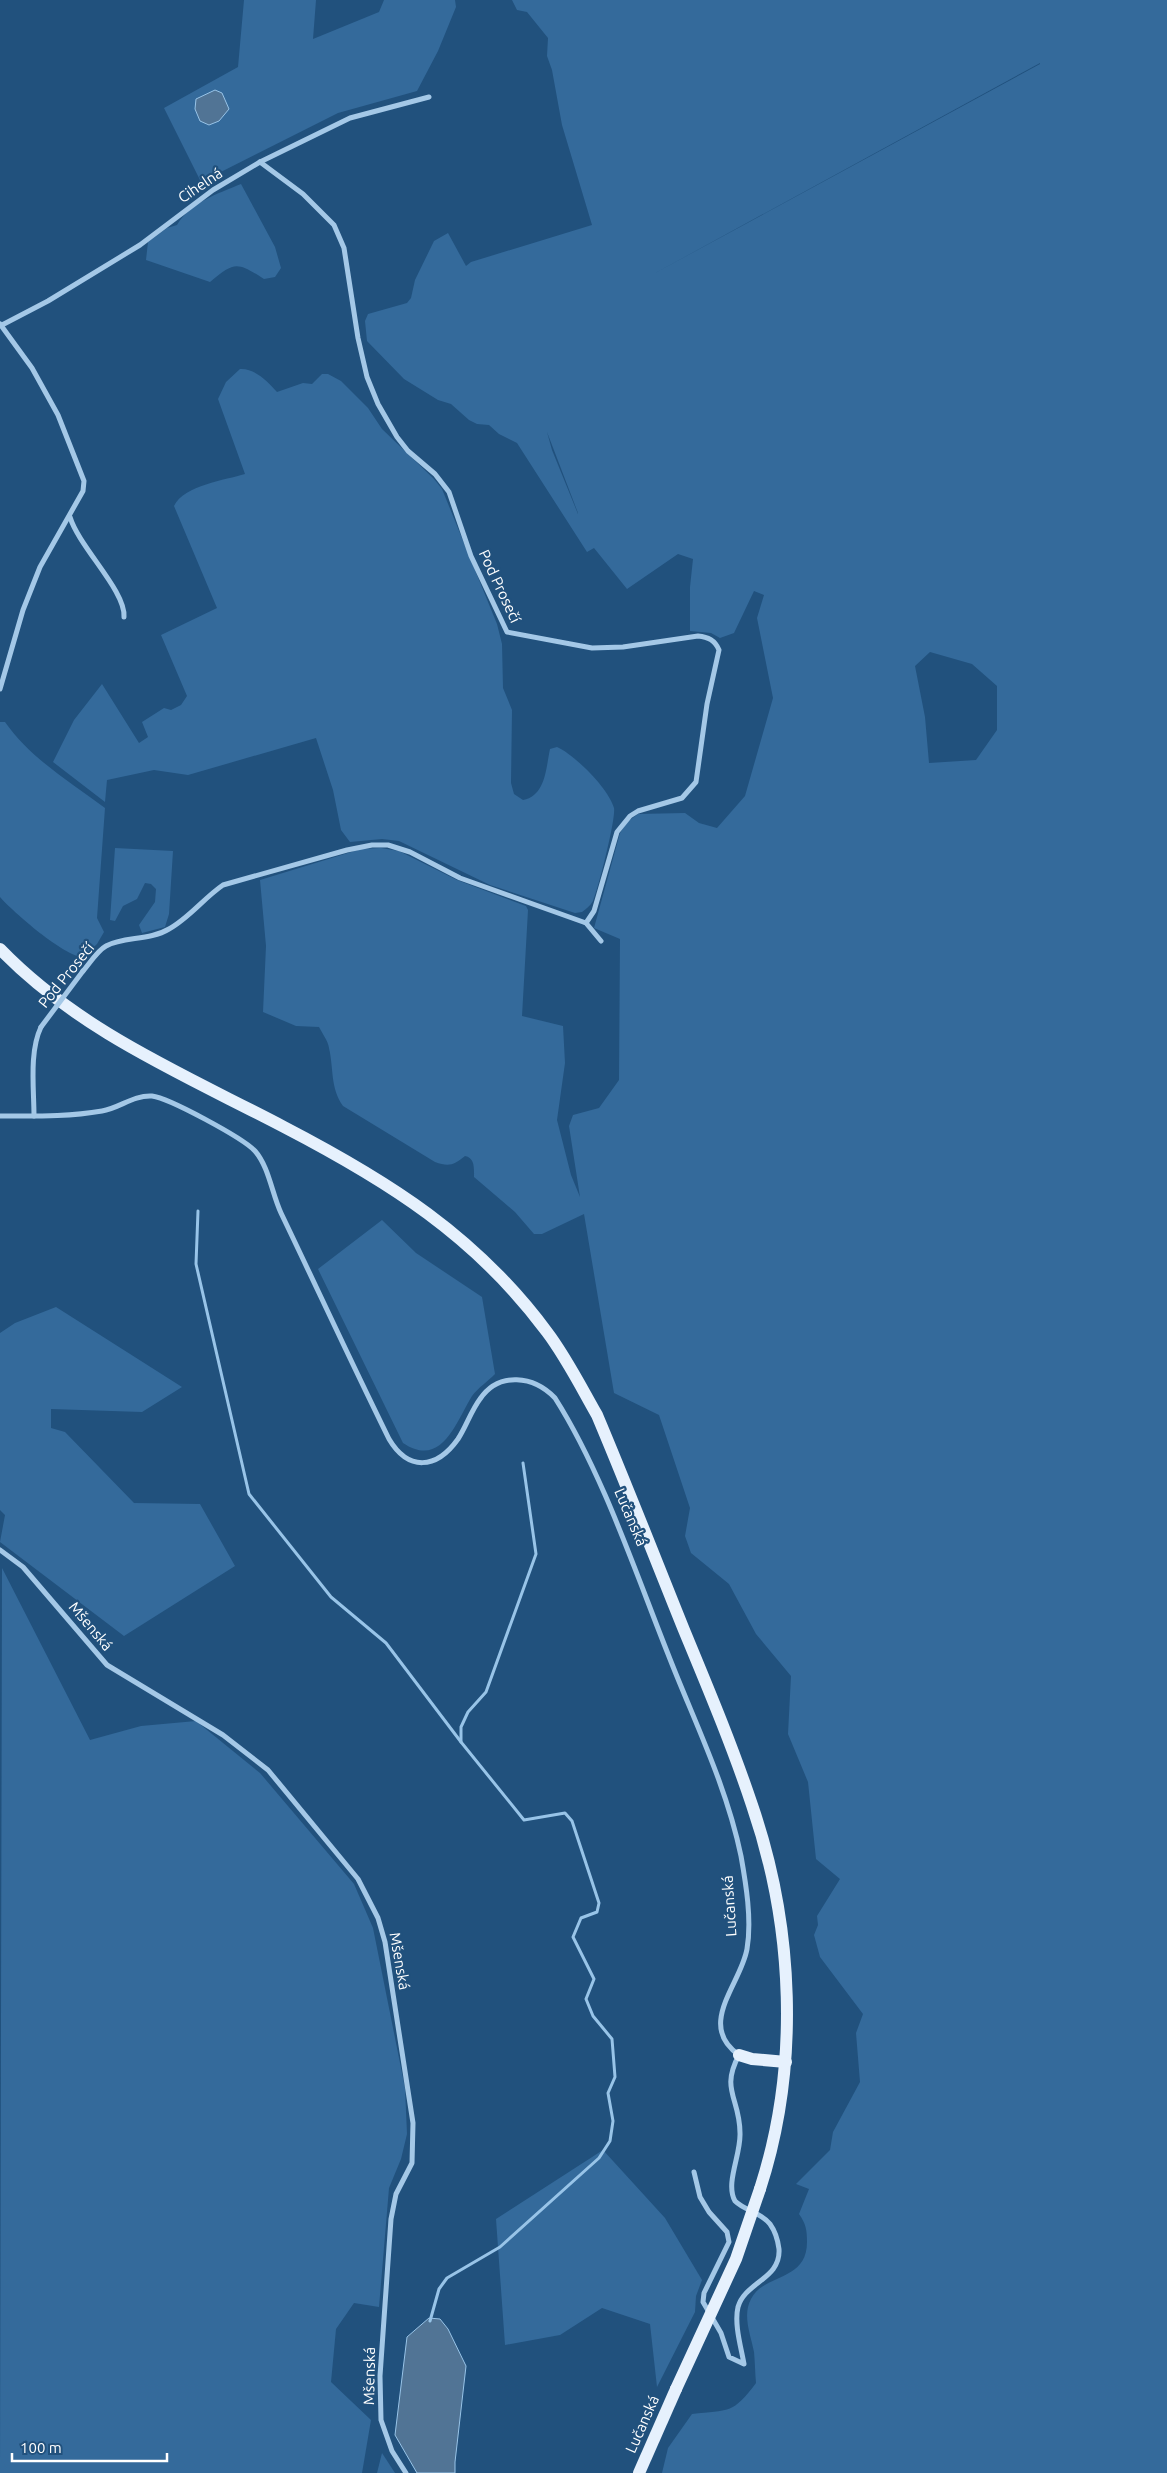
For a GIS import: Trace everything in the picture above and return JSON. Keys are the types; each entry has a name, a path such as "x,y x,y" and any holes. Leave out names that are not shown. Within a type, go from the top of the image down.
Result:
{"main road":[{"name":"Lučanská","path":"0,949 35,982 101,1030 188,1079 284,1127 406,1197 442,1223 479,1254 519,1296 548,1333 597,1415 717,1710 753,1806 770,1872 786,1961 786,2062 766,2170 736,2259 639,2473"},
{"path":"739,2054 752,2059 786,2062"}],"street":[{"name":"Cihelná","path":"1,324 48,301 132,249 213,190 260,162 350,118 429,97"},
{"name":"Pod Prosečí","path":"34,1116 36,1036 100,950 116,942 140,939 167,931 179,923 207,896 223,885 372,845 398,848 460,878 586,922 594,911 620,827 638,811 682,798 696,782 707,704 719,650 711,639 698,636 623,647 592,648 507,632 471,556 449,492 435,474 408,451 397,438 378,404 367,376 358,338 344,248 334,226 308,198 260,162"},
{"path":"0,689 23,610 40,567 70,517 83,491 84,481 58,415 32,368 1,324"},
{"path":"70,517 80,539 122,603 124,617"},
{"path":"586,922 601,940"},
{"name":"Lučanská","path":"0,1116 84,1114 105,1111 135,1098 154,1096 168,1101 241,1139 254,1150 265,1168 274,1196 340,1341 389,1439 397,1452 410,1461 425,1464 441,1456 457,1440 485,1392 505,1381 526,1380 547,1389 563,1410 600,1485 675,1672 701,1730 733,1823 741,1857 749,1934 745,1959 725,2000 721,2021 727,2042 739,2054"},
{"name":"Mšenská","path":"0,1550 23,1567 107,1665 216,1730 268,1770 358,1879 378,1918 385,1942 413,2123 412,2163 396,2194 391,2219 380,2376 381,2420 392,2451 406,2473"},
{"path":"694,2172 700,2197 709,2212 727,2232 728,2237 728,2242 704,2293 704,2306 720,2332 729,2357 744,2364 737,2319 738,2307 748,2290 770,2274 779,2255 778,2241 771,2225 766,2219 740,2206 731,2195 730,2187 737,2160 740,2132 729,2082 730,2073 739,2054"}],"shaded area":[{"path":"244,0 316,0 313,39 379,12 384,0 455,0 456,7 438,51 417,91 338,113 201,182 164,108 238,67"},
{"path":"512,0 1167,0 1167,2473 662,2473 668,2448 692,2414 729,2409 742,2400 756,2383 754,2352 747,2319 748,2305 757,2291 793,2271 805,2255 806,2231 799,2214 809,2189 796,2184 830,2150 833,2132 860,2082 856,2033 863,2014 820,1957 814,1935 818,1925 817,1916 840,1879 816,1859 808,1782 788,1734 791,1676 756,1634 729,1584 691,1553 685,1536 690,1508 659,1415 614,1393 584,1214 542,1234 534,1234 515,1212 474,1177 471,1159 465,1156 451,1164 435,1162 343,1106 334,1085 328,1045 319,1027 296,1026 263,1012 266,946 260,880 361,849 381,848 399,851 457,880 526,906 528,910 522,1016 563,1026 565,1063 557,1120 571,1175 580,1197 569,1126 573,1115 599,1108 619,1080 620,939 594,928 620,833 627,822 638,814 685,813 699,823 717,828 745,796 773,698 757,618 764,595 754,591 734,633 720,638 711,633 690,631 690,587 693,559 678,554 627,589 594,548 587,552 517,443 499,434 489,425 477,424 469,420 451,404 438,400 404,379 367,341 365,321 368,314 407,303 411,298 415,280 434,241 448,233 466,266 471,262 592,225 562,125 552,70 547,56 548,38 527,12 517,10","holes":["1040,63 1040,64 646,278","547,432 578,514 552,450","930,652 972,664 997,686 997,730 976,760 929,763 925,717 915,666"]},
{"path":"215,90 222,93 229,109 219,121 209,125 200,121 195,109 196,99"},
{"path":"241,184 275,247 281,268 275,277 264,279 248,269 236,266 225,270 210,282 146,260 148,242 167,228 177,225 190,210 205,200"},
{"path":"240,369 256,373 277,392 303,383 312,384 322,374 328,374 341,381 368,408 382,429 442,489 497,624 502,644 503,688 512,710 511,783 514,794 523,800 536,793 544,780 550,749 557,747 573,757 599,782 614,808 610,839 593,901 582,912 575,913 490,885 399,841 382,839 350,842 341,830 333,790 316,738 188,775 154,770 107,780 105,802 53,762 74,720 102,684 139,743 148,737 142,722 164,708 171,710 181,705 187,696 161,635 217,608 174,506 179,499 196,488 245,474 218,399 226,382"},
{"path":"0,722 5,722 26,747 51,769 105,808 97,918 104,932 97,944 83,957 64,950 52,942 27,923 0,897"},
{"path":"115,848 173,851 169,914 165,927 142,933 139,925 155,902 156,889 151,884 145,883 137,899 123,906 115,921 110,920"},
{"path":"382,1220 416,1253 482,1297 495,1374 472,1396 446,1439 438,1446 428,1450 417,1450 403,1443 318,1269"},
{"path":"56,1307 182,1387 142,1412 51,1409 51,1428 65,1432 134,1503 200,1504 235,1566 124,1636 0,1542 5,1515 0,1510 0,1333 15,1323"},
{"path":"2,1568 90,1740 141,1726 196,1721 260,1773 354,1884 373,1928 405,2088 407,2134 401,2159 389,2188 379,2307 354,2303 336,2329 331,2382 371,2420 362,2473 0,2473"},
{"path":"603,2150 665,2218 702,2280 696,2296 695,2312 657,2387 650,2324 602,2308 560,2335 505,2345 496,2219"},
{"path":"429,2318 440,2319 448,2329 466,2366 455,2473 417,2473 395,2435 407,2337"},
{"path":"382,2453 395,2473 377,2473"}],"waterway":[{"path":"198,1211 196,1264 249,1494 331,1597 386,1643 461,1742 524,1820 565,1813 572,1821 599,1903 597,1912 581,1918 573,1937 594,1979 586,1999 593,2016 612,2039 615,2077 608,2093 613,2121 610,2141 599,2158 500,2247 447,2278 439,2289 430,2321"},
{"path":"461,1742 461,1727 468,1712 486,1692 536,1554 523,1463"}]}
